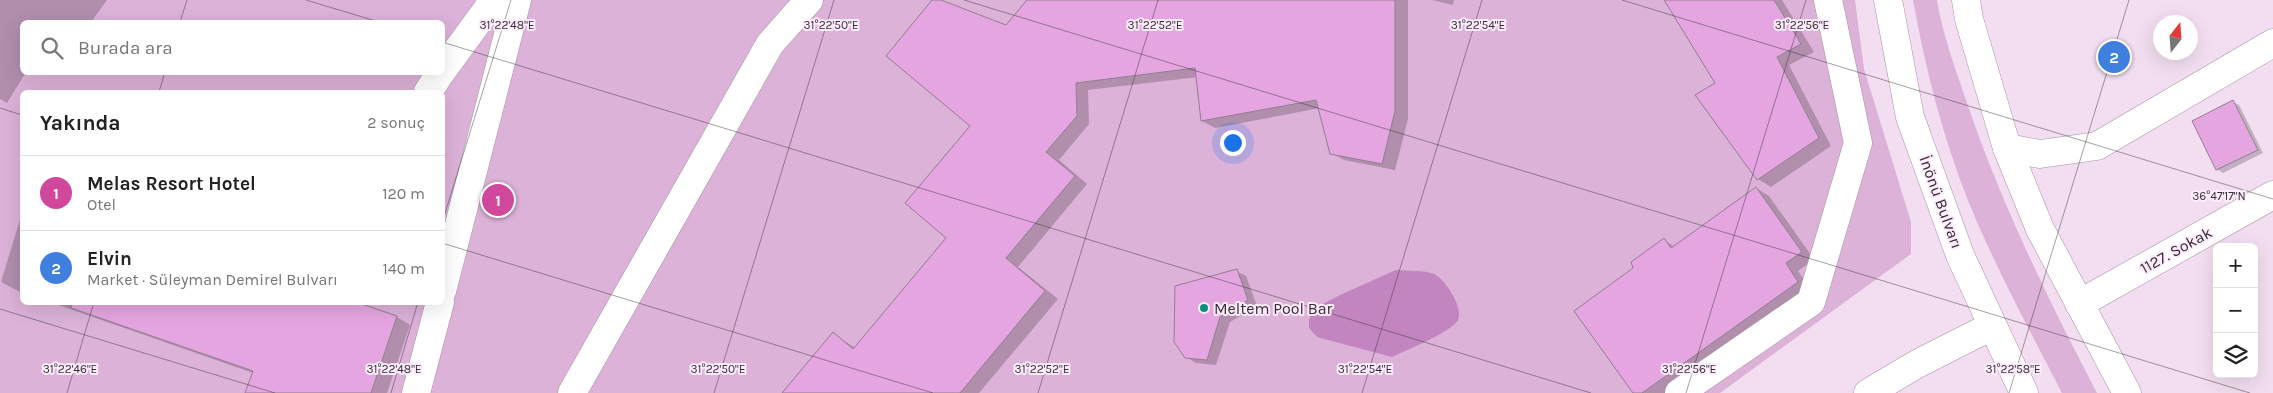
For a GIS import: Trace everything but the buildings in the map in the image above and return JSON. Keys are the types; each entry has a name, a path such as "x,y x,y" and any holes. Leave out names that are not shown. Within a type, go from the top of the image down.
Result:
{"main road":[{"path":"445,68 494,0"},
{"path":"445,279 517,0"},
{"path":"572,393 770,44 809,0"},
{"path":"1679,393 1810,302 1858,143 1828,0"},
{"name":"İnönü Bulvarı","path":"1888,0 1910,116 1960,255 2024,393"},
{"path":"1966,0 1969,19 2007,148 2040,229 2127,393"},
{"path":"2007,148 2040,154 2097,146 2273,43"},
{"path":"429,90 440,75"},
{"name":"1127. Sokak","path":"2079,304 2273,195"},
{"path":"416,393 439,305"},
{"path":"1868,393 1917,364 1992,326"}],"shaded area":[{"path":"0,0 1855,0 1864,69 1911,222 1911,254 1720,393 0,393"},
{"path":"1913,0 1937,0 1954,66 1981,143 2011,216 2097,393 2062,393 1989,248 1967,198 1942,125 1923,50"},
{"path":"1396,270 1426,272 1438,277 1456,301 1459,315 1454,325 1438,335 1392,357 1317,337 1309,328 1309,320 1313,309"}],"place":[{"name":"Elvin","path":"2114,57"},
{"name":"Melas Resort Hotel","path":"498,200"},
{"name":"Meltem Pool Bar","path":"1204,308"}]}
